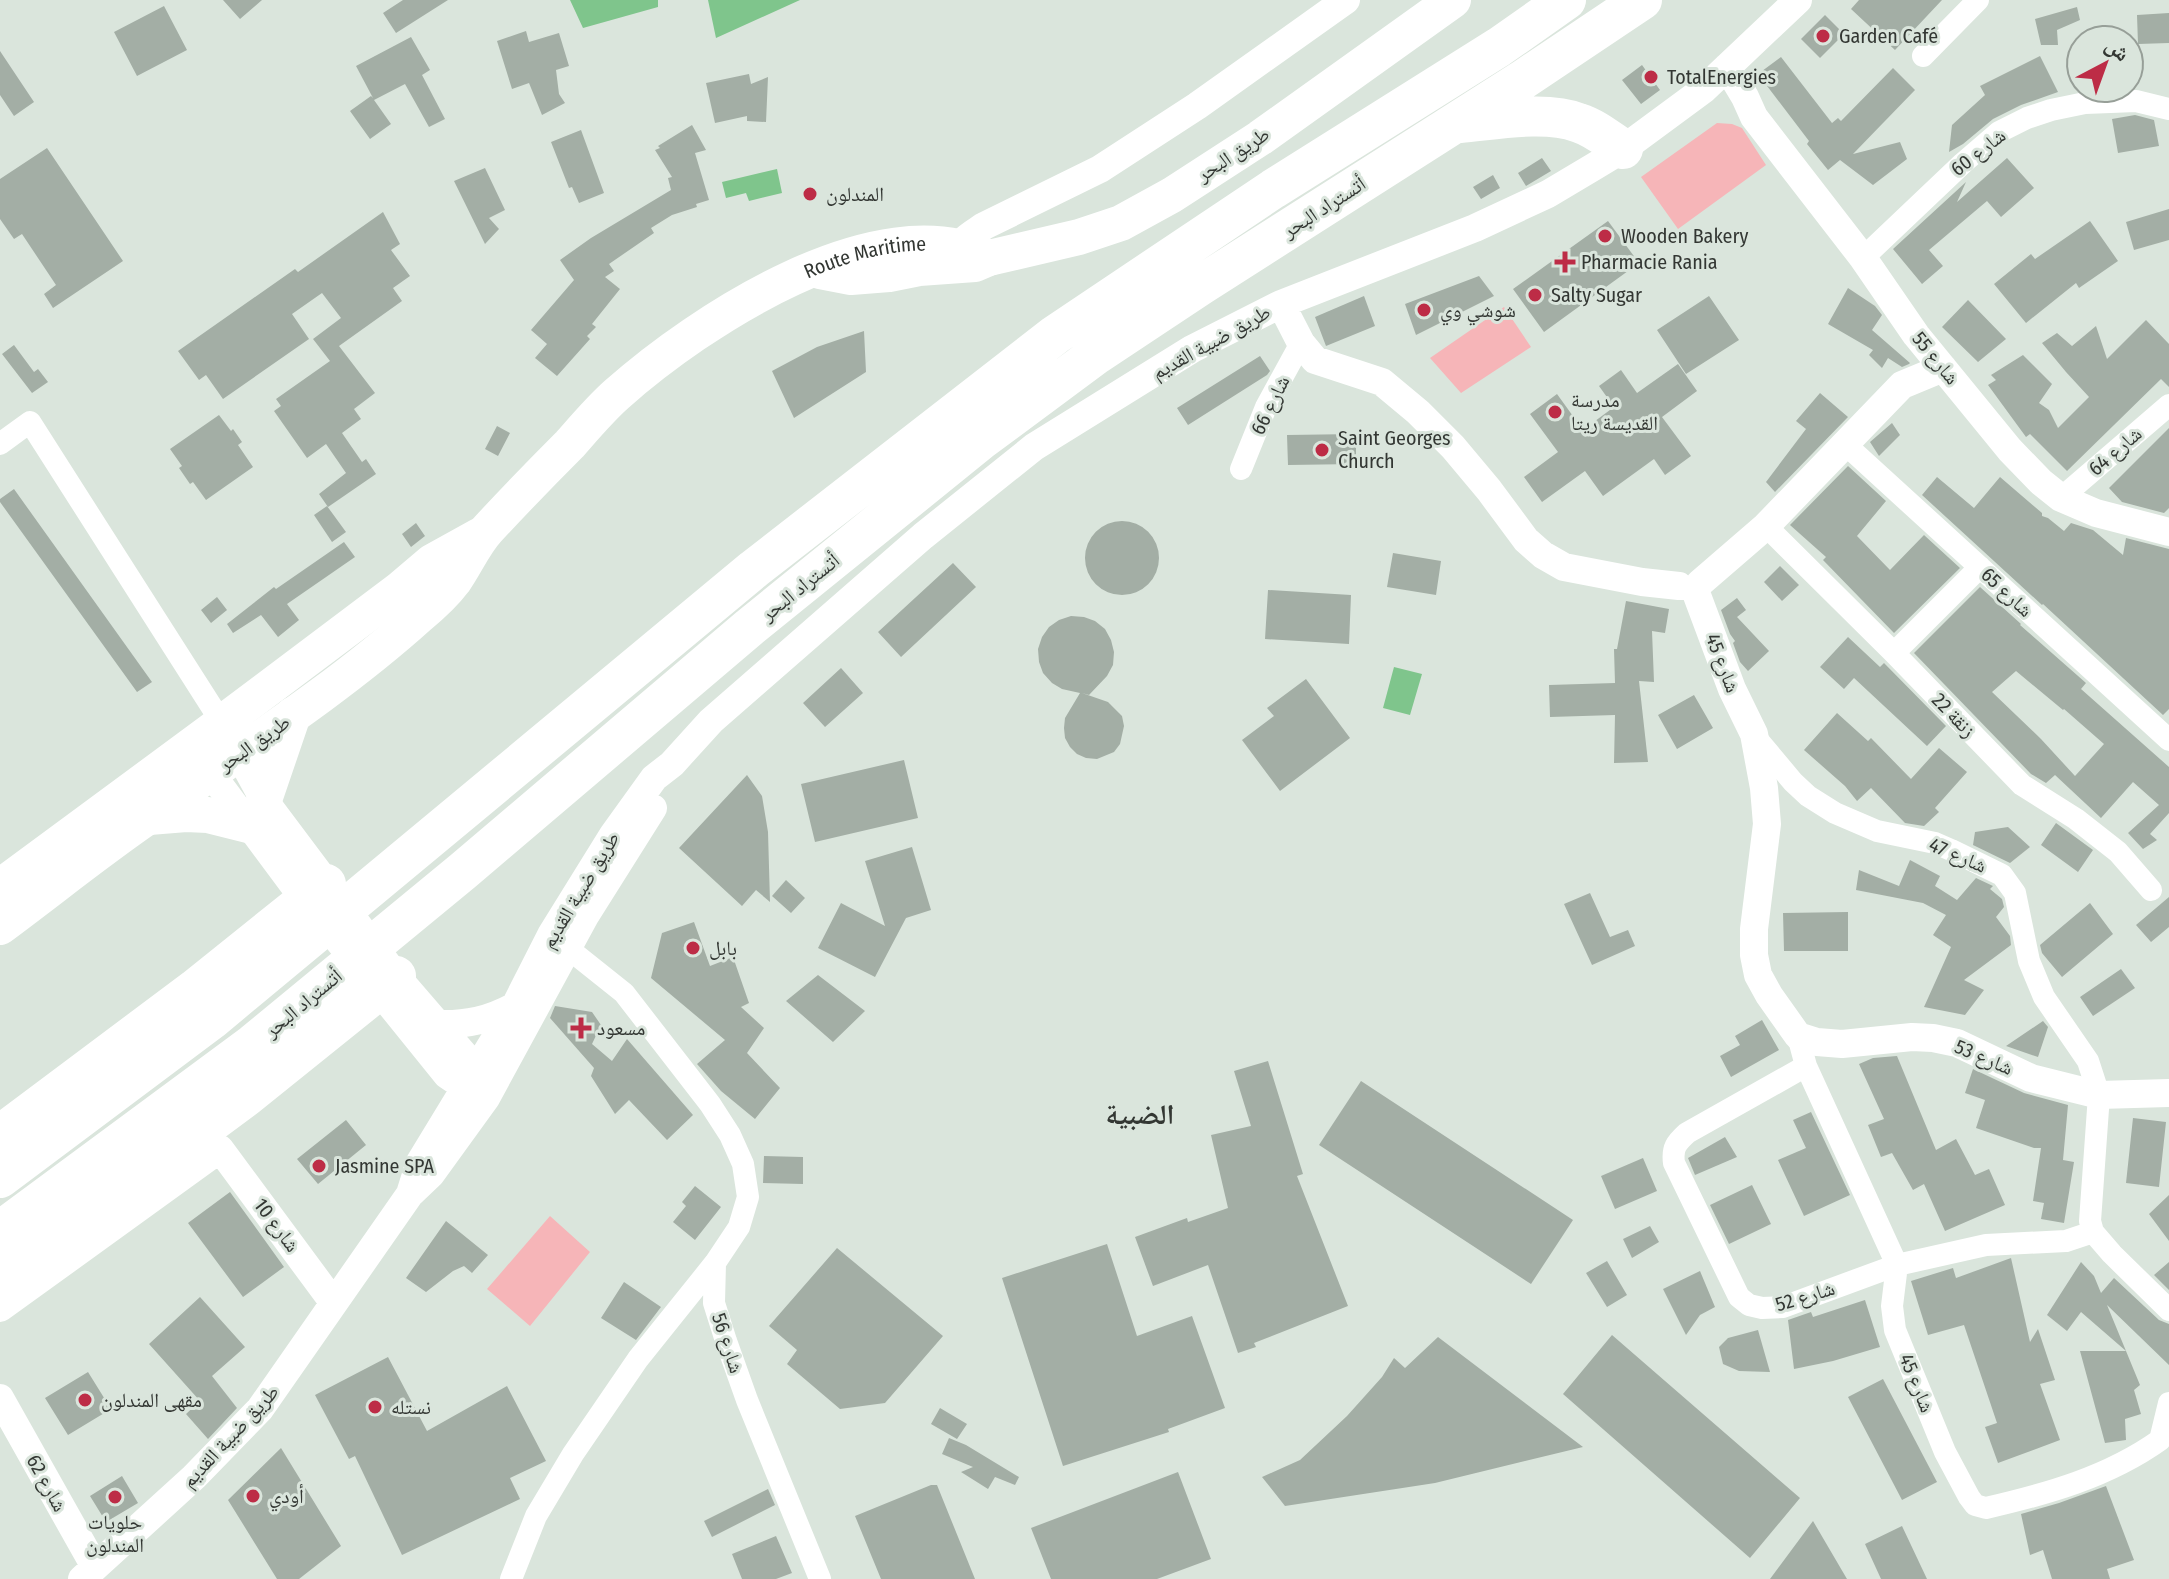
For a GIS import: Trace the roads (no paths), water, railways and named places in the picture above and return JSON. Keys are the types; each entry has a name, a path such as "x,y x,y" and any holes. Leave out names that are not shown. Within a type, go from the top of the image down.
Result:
{"highway":[{"name":"طريق البحر","path":"966,256 1079,237 1121,223 1172,195 1260,138 1453,0"},
{"name":"أتستراد البحر","path":"0,1178 211,1020 754,569 1055,335 1273,189 1499,47 1566,0"},
{"name":"أتستراد البحر","path":"0,1231 253,1044 463,871 750,627 981,440 1097,354 1642,0"},
{"path":"1456,123 1561,118 1582,123 1623,149"},
{"name":"Route Maritime","path":"815,270 855,253 886,260 932,244 966,256"},
{"name":"طريق البحر","path":"0,887 215,749 409,603 453,583 484,533 616,395 667,355 744,304 793,277 815,270"},
{"name":"طريق البحر","path":"0,927 147,817 215,749 293,715 409,603"},
{"path":"147,817 208,815 260,825 293,715"},
{"path":"0,1135 195,989 316,892"},
{"path":"0,1274 69,1228 247,1096 387,983"}],"street":[{"path":"966,256 984,226 1100,169 1197,106 1346,0"},
{"name":"طريق ضبية القديم","path":"88,1573 194,1477 260,1409 410,1194 420,1162 481,1083 560,941 613,835 654,778 672,764 711,721 923,536 1034,447 1192,349 1281,304 1475,228 1548,194 1623,149 1703,90 1798,0"},
{"path":"1923,56 1978,0"},
{"name":"شارع 55","path":"1727,67 1754,117 1863,258 1916,335 2010,450 2061,498 2096,513 2169,532"},
{"name":"شارع 55","path":"1703,90 1754,117"},
{"name":"شارع 60","path":"1863,258 1943,180 1999,132 2027,118 2085,103 2136,101 2169,109"},
{"path":"1281,304 1301,343 1315,360 1382,382 1418,412 1453,447 1526,540 1543,555 1564,567 1642,582 1689,580 1757,535 1902,385 1943,368"},
{"path":"1902,385 1916,335"},
{"name":"شارع 66","path":"1241,469 1266,407 1301,343"},
{"name":"شارع 64","path":"2061,498 2169,405"},
{"path":"0,444 30,422 260,825 387,983 424,1022 466,1057 481,1083"},
{"name":"شارع 65","path":"1845,444 2169,740"},
{"name":"زنقة 22","path":"1757,535 1894,653 2022,785 2076,819 2118,852 2151,890"},
{"path":"1894,653 1980,567"},
{"name":"شارع 45","path":"1689,580 1732,689 1754,734 1767,824 1754,929 1754,955 1758,975 1798,1036"},
{"name":"شارع 47","path":"1754,734 1793,782 1835,813 1877,831 1935,843 2002,875 2015,893 2029,961 2044,997 2088,1061 2099,1095"},
{"path":"260,825 288,830 316,892"},
{"path":"511,1579 536,1516 573,1454 638,1359 715,1263 739,1227 748,1197 743,1164 730,1135 710,1104 624,993 560,941"},
{"name":"طريق ضبية القديم","path":"481,1083 515,1006 560,941"},
{"path":"424,1022 454,1025 483,1021 515,1006"},
{"path":"1798,1036 1806,1066 1897,1265"},
{"name":"شارع 53","path":"1798,1036 1817,1042 1842,1044 1912,1037 1957,1043 2031,1078 2099,1095 2169,1093"},
{"name":"شارع 52","path":"1806,1066 1687,1133 1672,1151 1674,1163 1739,1297 1749,1305 1783,1307 1897,1265 1986,1245 2066,1241 2093,1232"},
{"path":"2099,1095 2090,1221 2093,1232 2169,1310"},
{"name":"شارع 10","path":"0,1308 220,1149 333,1302"},
{"name":"شارع 56","path":"715,1263 714,1303 726,1341 820,1579"},
{"name":"شارع 45","path":"1897,1265 1892,1306 1895,1330 1945,1452 1975,1505 1986,1508 2052,1492 2141,1454 2160,1440 2169,1403"},
{"name":"شارع 62","path":"0,1398 88,1573"}],"place":[{"name":"Garden Café","path":"1823,36"},
{"name":"TotalEnergies","path":"1651,77"},
{"name":"المندلون","path":"810,194"},
{"name":"Wooden Bakery","path":"1605,236"},
{"name":"Pharmacie Rania","path":"1565,262"},
{"name":"Salty Sugar","path":"1535,295"},
{"name":"شوشي وي","path":"1424,310"},
{"name":"مدرسة القديسة ريتا","path":"1555,412"},
{"name":"Saint Georges Church","path":"1322,450"},
{"name":"بابل","path":"693,948"},
{"name":"مسعود","path":"581,1028"},
{"name":"Jasmine SPA","path":"319,1166"},
{"name":"مقهى المندلون","path":"85,1400"},
{"name":"نستله","path":"375,1407"},
{"name":"أودي","path":"253,1496"},
{"name":"حلويات المندلون","path":"115,1497"}],"district":[{"name":"الضبية","path":"1140,1114"}]}
